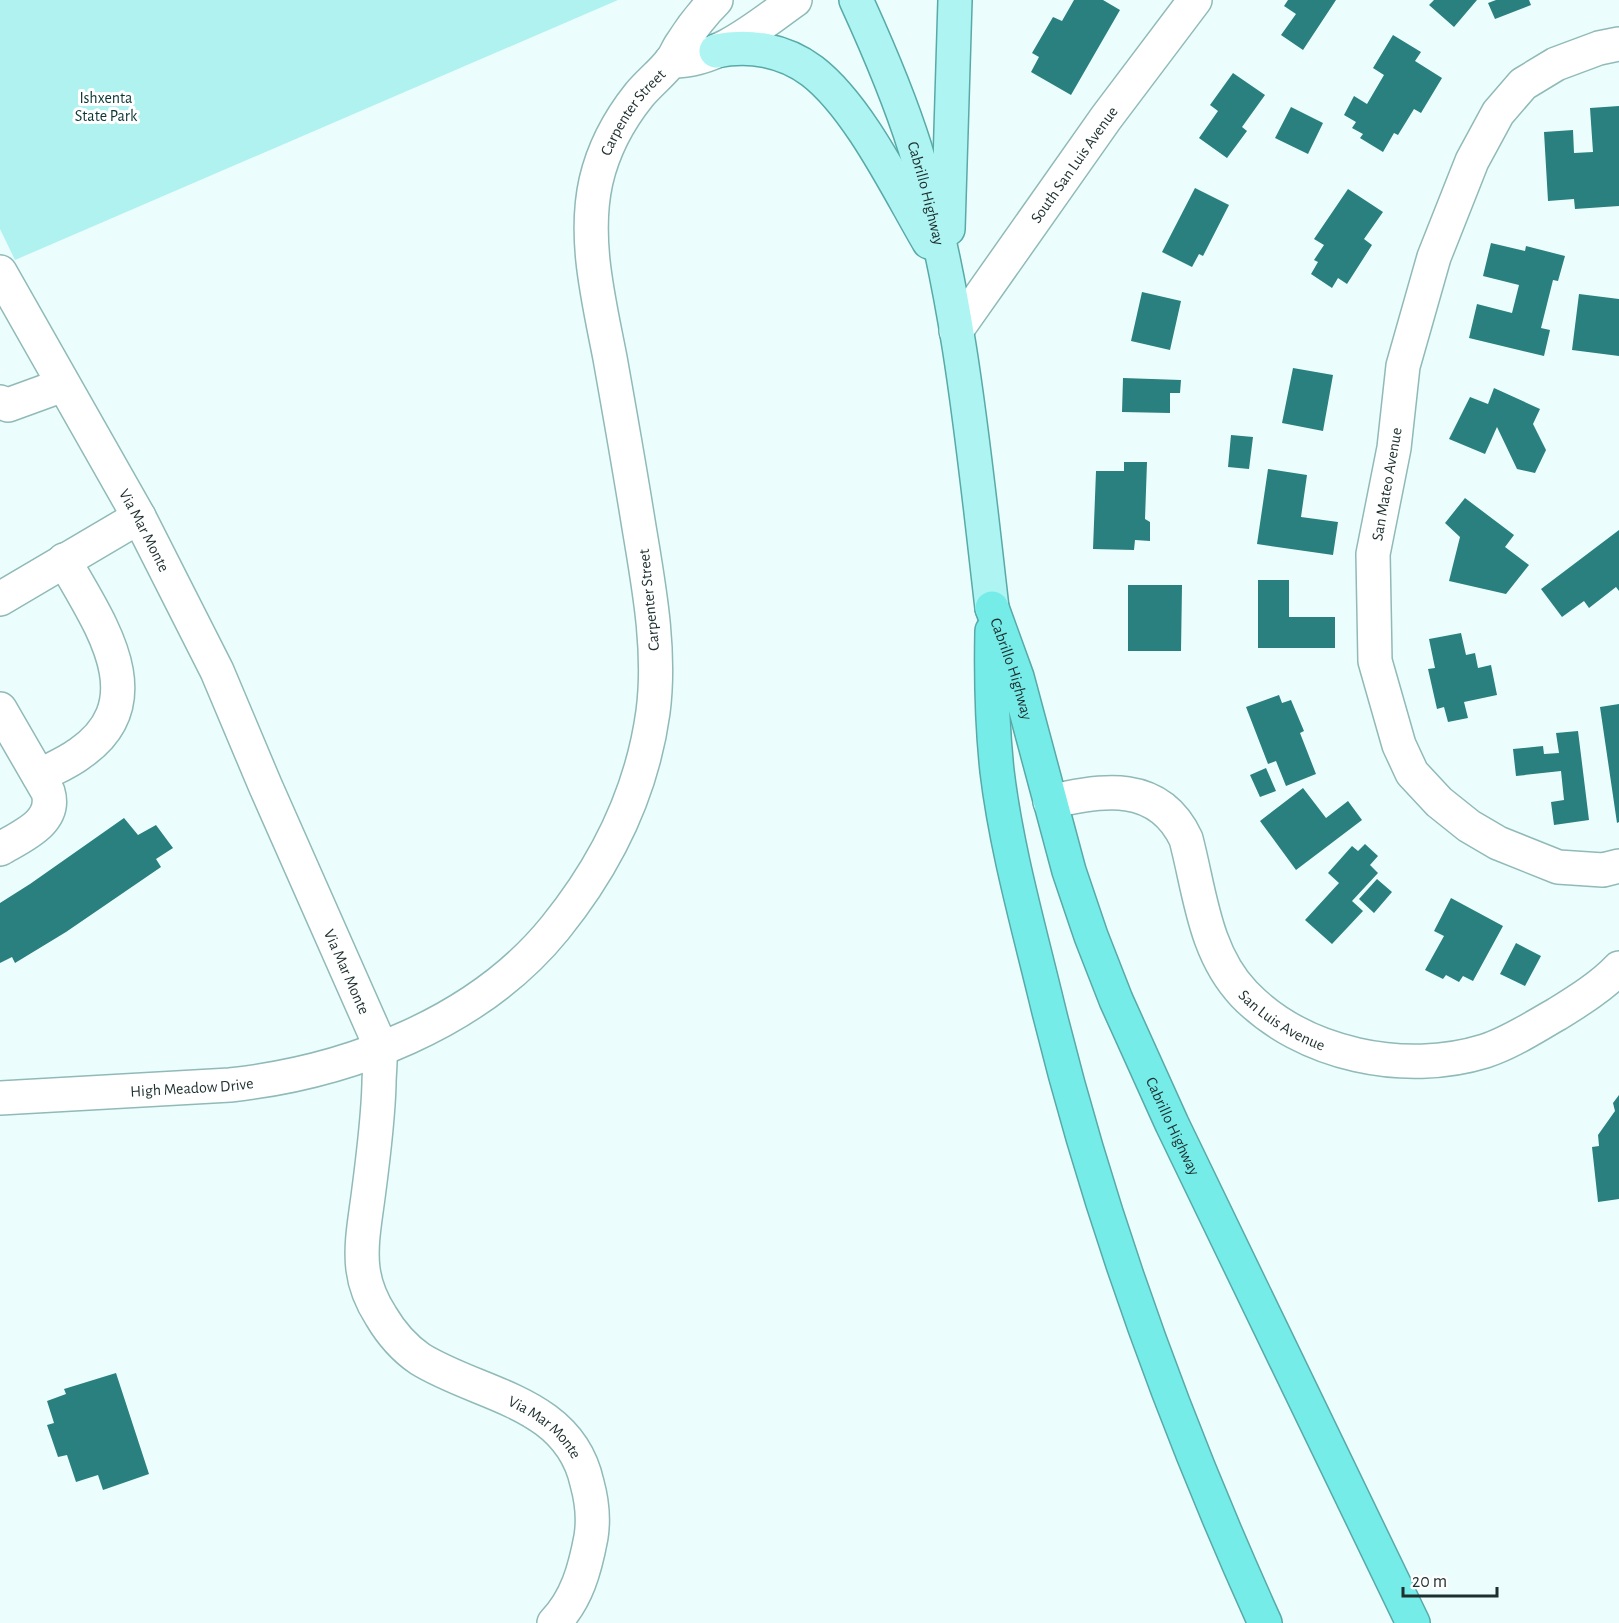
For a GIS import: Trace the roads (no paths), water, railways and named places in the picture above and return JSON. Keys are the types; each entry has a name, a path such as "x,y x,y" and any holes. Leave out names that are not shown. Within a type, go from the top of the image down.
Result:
{"highway":[{"name":"Cabrillo Highway","path":"992,608 1017,677 1050,802 1091,936 1144,1064 1413,1623"},
{"name":"Cabrillo Highway","path":"992,608 991,705 998,774 1024,908 1072,1100 1094,1176 1160,1373 1189,1448 1264,1623"}],"main road":[{"name":"Cabrillo Highway","path":"856,0 891,80 914,146 932,209 946,272 968,409 992,608"},
{"path":"946,272 955,0"},
{"path":"716,51 740,48 775,52 800,63 825,82 848,109 872,146 946,272"}],"street":[{"name":"Carpenter Street","path":"380,1048 441,1021 485,994 540,946 579,898 610,846 631,802 644,757 653,710 655,662 652,610 600,302 594,257 593,207 596,182 603,159 624,115 671,61 694,25 716,0"},
{"name":"Carpenter Street","path":"671,61 687,61 716,51 749,32 795,0"},
{"name":"South San Luis Avenue","path":"956,331 1106,118 1195,0"},
{"name":"San Mateo Avenue","path":"1619,44 1599,48 1556,64 1522,84 1498,113 1472,161 1434,257 1403,366 1394,448 1373,554 1375,661 1399,745 1412,773 1439,802 1469,826 1498,843 1558,867 1604,870 1619,866"},
{"name":"Via Mar Monte","path":"0,272 139,517 217,671 380,1048 378,1123 363,1248 363,1270 379,1314 393,1336 420,1358 501,1395 546,1419 568,1440 584,1468 591,1500 593,1524 589,1548 579,1587 566,1611 554,1623"},
{"path":"0,402 8,405 63,385"},
{"path":"0,599 139,517"},
{"path":"39,776 80,754 99,737 112,716 118,694 118,671 111,646 64,560"},
{"path":"0,709 39,776 51,802 43,821 0,849"},
{"name":"San Luis Avenue","path":"1050,802 1077,795 1117,793 1156,802 1168,811 1179,824 1186,839 1210,939 1225,966 1244,993 1265,1012 1293,1031 1324,1045 1355,1054 1425,1061 1437,1061 1485,1050 1530,1030 1573,1004 1619,968"},
{"name":"High Meadow Drive","path":"0,1098 266,1081 329,1067 380,1048"}],"park label":[{"name":"Ishxenta State Park","path":"106,106"}]}
